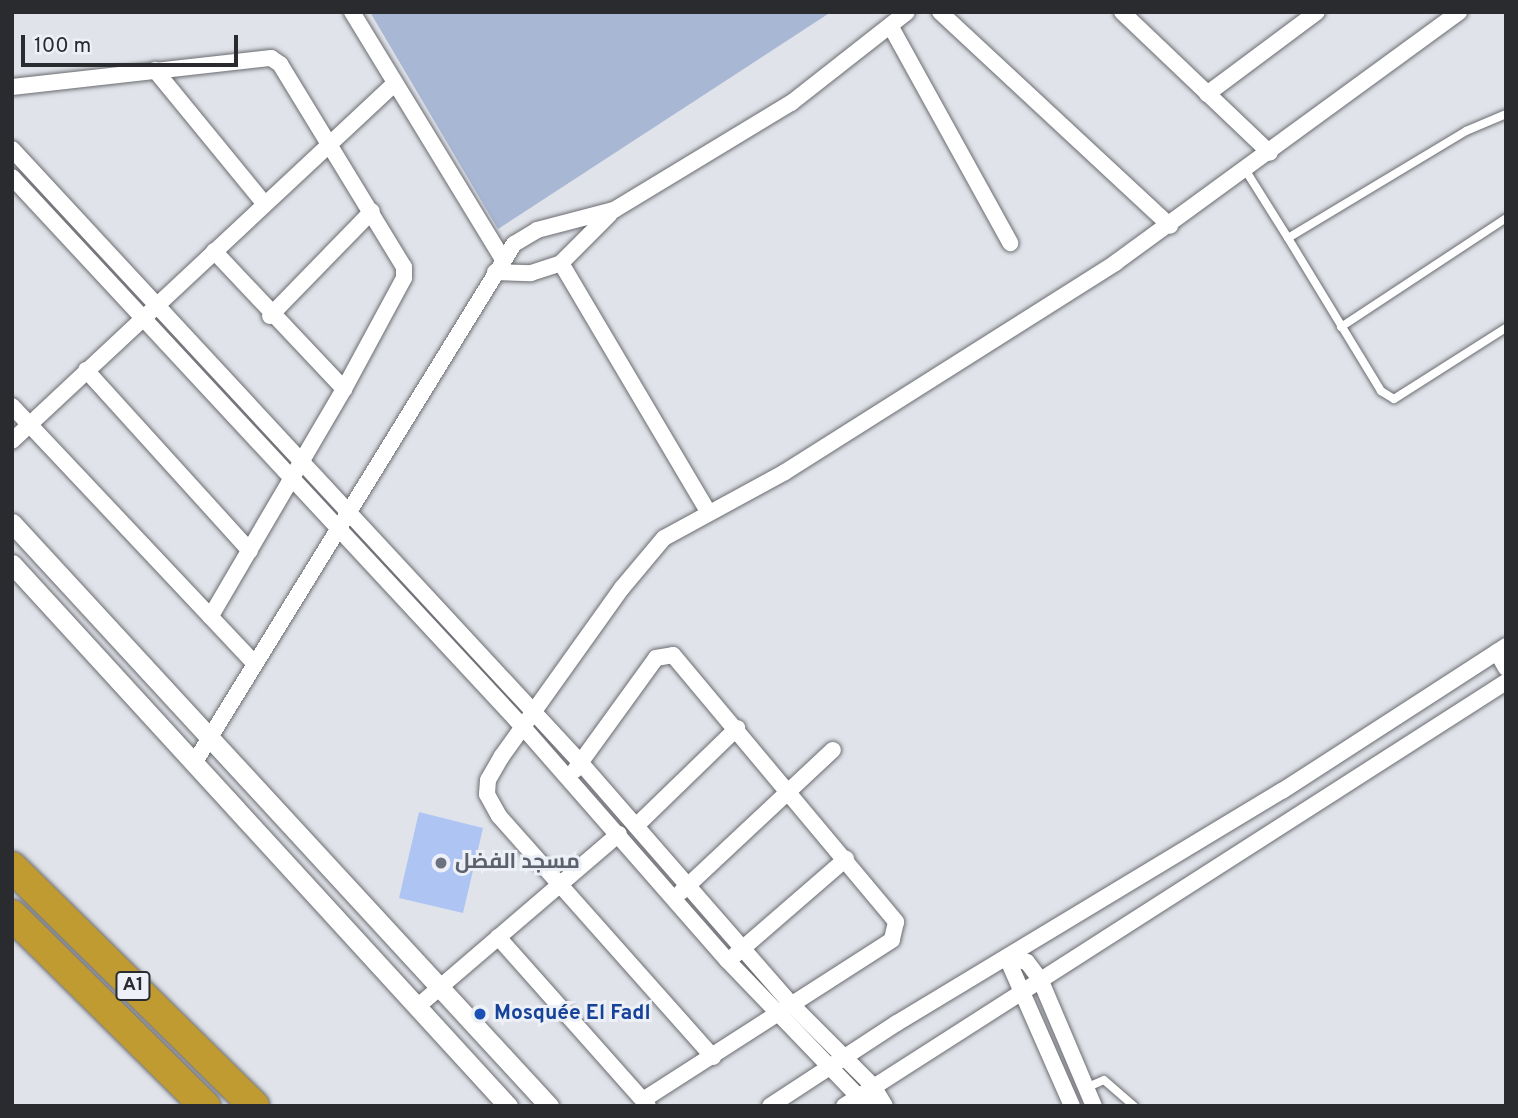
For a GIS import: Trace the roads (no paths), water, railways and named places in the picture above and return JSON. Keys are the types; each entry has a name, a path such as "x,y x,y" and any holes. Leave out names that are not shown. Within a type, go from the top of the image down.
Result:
{"highway":[{"name":"A1","path":"12,867 254,1106"},
{"name":"A1","path":"12,915 205,1106"}],"street":[{"path":"352,12 499,266 531,273 561,263 614,210 791,103 907,12"},
{"path":"940,12 1170,226"},
{"path":"1122,12 1270,153"},
{"path":"713,1057 499,816 487,794 488,780 523,727 644,557 708,512 785,472 937,378 1170,226 1459,12"},
{"path":"1207,94 1312,14"},
{"path":"891,27 1010,243"},
{"path":"12,87 271,58 372,211 402,263 404,278 344,389 210,617"},
{"path":"155,70 263,202"},
{"path":"12,441 327,141 393,85"},
{"path":"12,149 348,508 580,762 742,949 828,1068 858,1096 885,1106"},
{"path":"12,177 570,778 727,960 844,1057 873,1086 885,1106"},
{"path":"196,760 337,525 499,266 528,233 614,210"},
{"path":"270,316 372,211"},
{"path":"65,233 77,219"},
{"path":"214,251 270,316 344,389"},
{"path":"561,263 708,512"},
{"path":"86,370 250,551"},
{"path":"12,406 254,663"},
{"path":"12,523 549,1106"},
{"path":"12,564 196,760 508,1106"},
{"path":"770,1106 844,1057 1501,649 1506,668"},
{"path":"498,937 645,1103 787,1011 895,935 892,915 678,658 664,655 620,702 570,778"},
{"path":"844,1106 1506,682"},
{"path":"636,826 737,728"},
{"path":"674,899 833,750"},
{"path":"417,1007 562,886 619,834"},
{"path":"727,960 846,859"},
{"path":"1007,958 1027,962 1040,979 1094,1106"},
{"path":"1007,958 1023,989 1066,1103 1088,1087"}],"lane":[{"path":"1288,238 1466,131 1506,114"},
{"path":"1246,171 1381,391 1394,399 1506,328"},
{"path":"1341,327 1506,218"},
{"path":"1088,1087 1108,1081 1134,1106"}],"place":[{"name":"مسجد الفضل","path":"441,863"},
{"name":"Mosquée El Fadl","path":"480,1014"}]}
